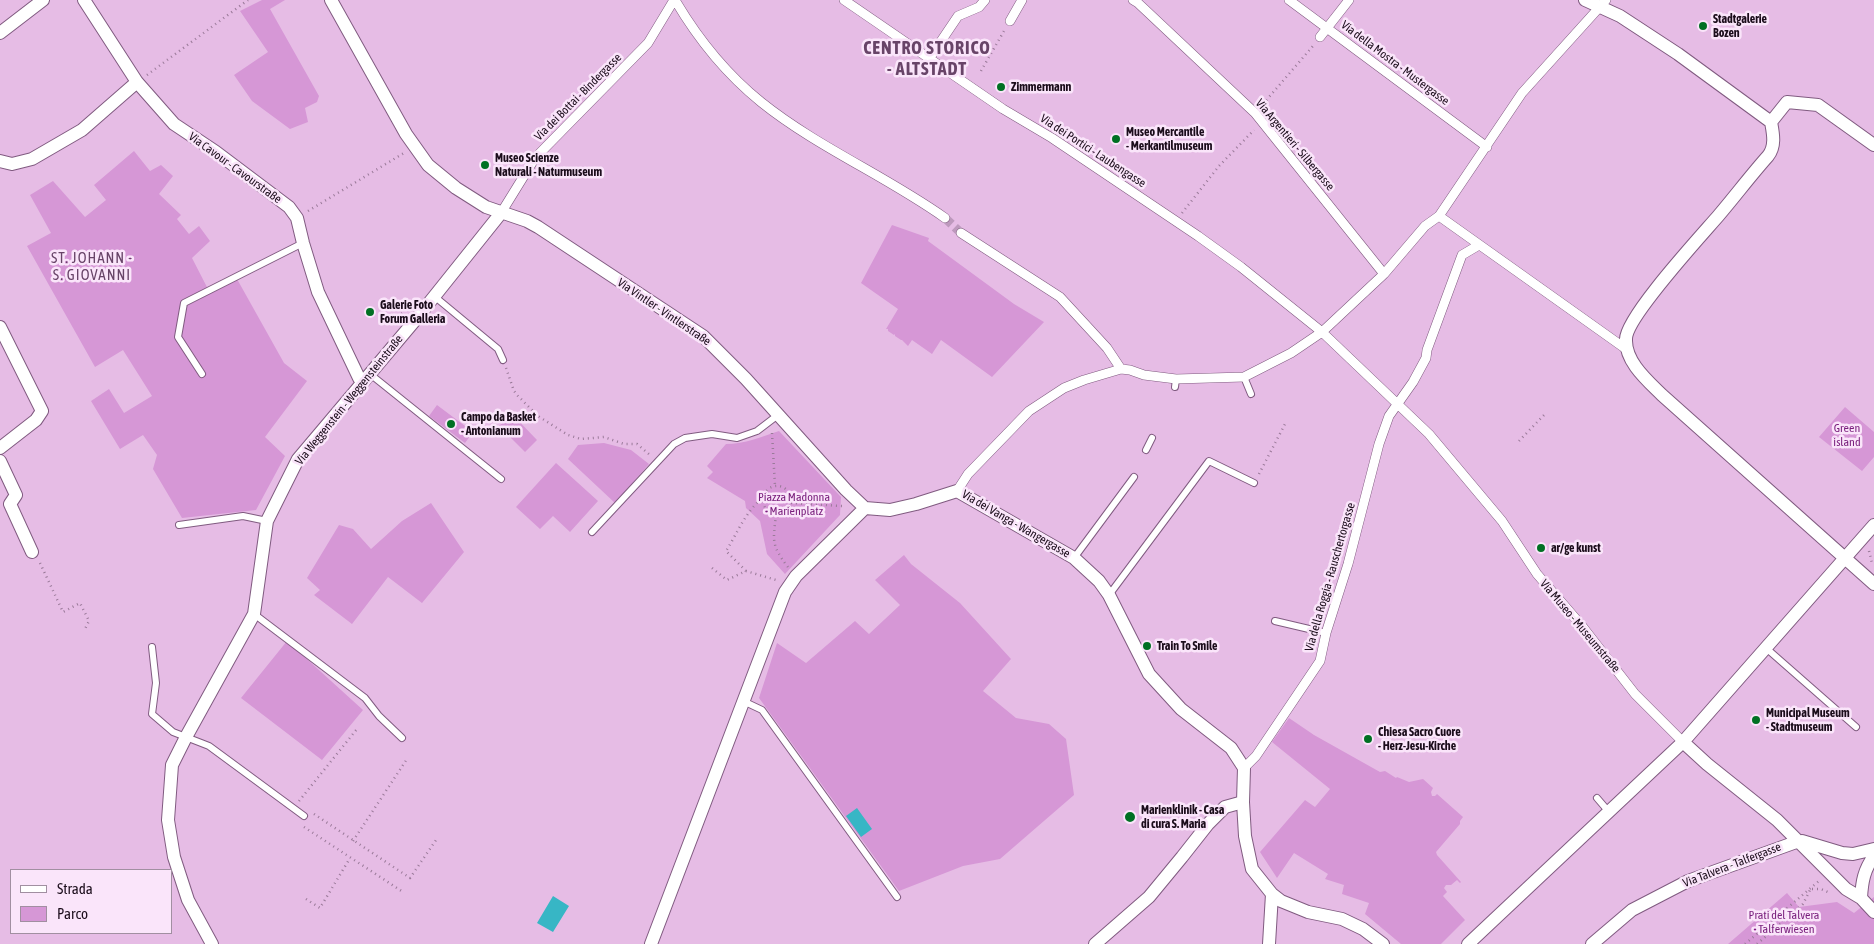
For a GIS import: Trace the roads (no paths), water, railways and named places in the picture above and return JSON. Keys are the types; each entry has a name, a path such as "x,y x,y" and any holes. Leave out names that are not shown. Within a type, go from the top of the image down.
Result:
{"street":[{"path":"0,33 43,0"},
{"name":"Via Cavour - Cavourstraße","path":"84,0 137,82 174,124 216,152 288,207 297,218 303,243"},
{"name":"Via Vintler - Vintlerstraße","path":"330,0 414,148 428,165 440,176 473,199 501,213 527,221 538,227 689,326 718,350 846,490 865,508"},
{"path":"674,0 704,44 740,84 761,102 840,154 945,218"},
{"name":"Via dei Bottai - Bindergasse","path":"501,213 535,158 648,43 674,0"},
{"name":"Via dei Portici - Laubengasse","path":"844,0 1003,109 1076,154 1198,236 1241,267 1322,332"},
{"path":"929,59 958,16 979,7 986,0"},
{"path":"1010,21 1022,0"},
{"name":"Via della Mostra - Mustergasse","path":"1289,0 1486,147"},
{"path":"1320,37 1350,0"},
{"path":"1585,0 1603,4 1678,54 1771,122 1774,137 1771,152 1632,321 1625,337 1626,348 1639,372 1662,395 1874,584"},
{"name":"Via Argentieri - Silbergasse","path":"1137,1 1255,113 1384,274"},
{"path":"957,491 968,474 1029,410 1064,388 1121,368 1176,383 1244,377 1292,353 1322,332 1384,274 1425,226 1439,216 1522,93 1603,4"},
{"path":"0,161 12,164 32,159 82,130 137,82"},
{"path":"1771,122 1787,102 1818,105 1874,145"},
{"name":"Via Weggenstein - Weggensteinstraße","path":"212,944 188,900 174,857 168,820 172,765 254,614 267,521 298,460 417,318 501,213"},
{"path":"1439,216 1626,348"},
{"path":"961,233 1060,297 1108,348 1121,368"},
{"path":"303,243 318,292 359,378 367,378"},
{"name":"Via della Roggia - Rauschertorgasse","path":"1244,768 1256,756 1320,661 1326,633 1348,564 1379,444 1389,416 1414,382 1426,358 1427,350 1462,255 1479,246"},
{"path":"0,327 42,410 36,420 0,448"},
{"name":"Via Museo - Museumstraße","path":"1322,332 1429,434 1470,481 1502,521 1537,574 1582,626 1635,694 1707,764 1777,820 1846,889 1867,904"},
{"path":"0,461 16,495 10,504 32,552"},
{"name":"Via dei Vanga - Wangergasse","path":"865,508 890,510 957,491 1074,558 1100,581 1149,674 1182,710 1231,748 1244,768"},
{"path":"651,944 785,592 796,576 865,508"},
{"path":"1468,944 1683,742 1874,525"},
{"path":"1244,768 1245,836 1252,869 1272,894 1287,903 1308,912 1342,919 1362,928 1383,944"},
{"path":"1095,944 1149,896 1208,824 1226,807 1243,802"},
{"path":"1799,840 1842,853 1853,854 1874,849"},
{"name":"Via Talvera - Talfergasse","path":"1592,944 1632,910 1688,881 1799,840"},
{"path":"1867,904 1862,882 1866,867 1874,856"},
{"path":"1269,944 1272,894"}],"lane":[{"path":"202,374 178,337 184,303 303,243"},
{"path":"434,296 498,349 503,360"},
{"path":"1244,377 1251,394"},
{"path":"367,378 501,479"},
{"path":"592,532 674,444 685,438 712,434 737,438 757,431 778,415"},
{"path":"1146,450 1152,438"},
{"path":"1109,595 1209,461 1254,483"},
{"path":"1074,558 1134,477"},
{"path":"180,525 243,516 267,521"},
{"path":"254,614 365,698 379,716 402,738"},
{"path":"1275,621 1326,633"},
{"path":"152,647 156,683 152,714 174,732 209,746 304,816"},
{"path":"1766,648 1856,727"},
{"path":"743,701 762,710 897,896"},
{"path":"1596,798 1608,812"}],"tunnel":[{"path":"945,218 961,233"}],"place":[{"name":"Stadtgalerie Bozen","path":"1703,26"},
{"name":"Zimmermann","path":"1001,87"},
{"name":"Museo Mercantile - Merkantilmuseum","path":"1116,139"},
{"name":"Museo Scienze Naturali - Naturmuseum","path":"485,165"},
{"name":"Galerie Foto Forum Galleria","path":"370,312"},
{"name":"Campo da Basket - Antonianum","path":"451,424"},
{"name":"ar/ge kunst","path":"1541,548"},
{"name":"Train To Smile","path":"1147,646"},
{"name":"Municipal Museum - Stadtmuseum","path":"1756,720"},
{"name":"Chiesa Sacro Cuore - Herz-Jesu-Kirche","path":"1368,739"},
{"name":"Marienklinik - Casa di cura S. Maria","path":"1130,817"}],"district":[{"name":"CENTRO STORICO - ALTSTADT","path":"927,58"},
{"name":"ST. JOHANN - S. GIOVANNI","path":"92,266"}],"park label":[{"name":"Green island","path":"1847,435"},
{"name":"Piazza Madonna - Marienplatz","path":"794,504"},
{"name":"Prati del Talvera - Talferwiesen","path":"1784,922"}]}
